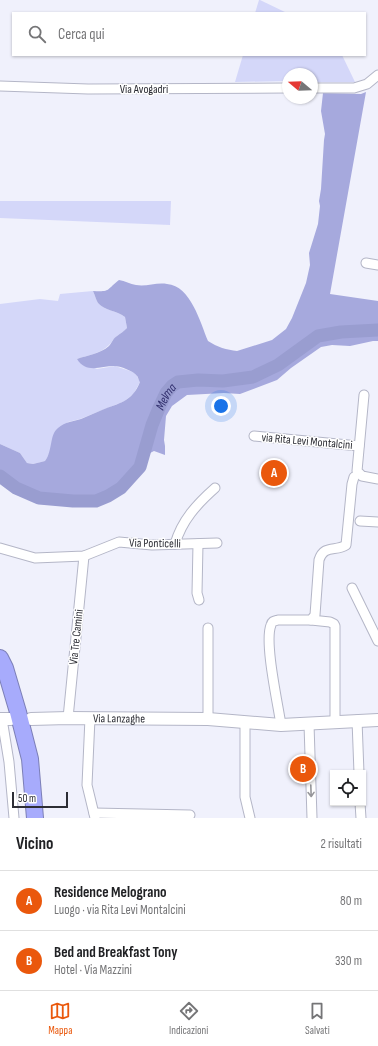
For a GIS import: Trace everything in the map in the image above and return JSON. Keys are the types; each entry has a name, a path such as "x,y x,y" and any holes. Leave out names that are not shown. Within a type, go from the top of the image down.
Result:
{"highway":[{"path":"0,658 5,668 30,759 35,818"}],"street":[{"path":"318,88 354,88 367,84 378,75"},
{"name":"Via Avogadri","path":"0,86 88,89 282,88"},
{"path":"366,263 378,265"},
{"name":"via Rita Levi Montalcini","path":"355,474 364,395"},
{"name":"via Rita Levi Montalcini","path":"254,436 359,446"},
{"path":"311,620 315,615 320,557 327,550 342,548 346,545 352,484 355,474 378,479"},
{"path":"175,544 189,516 197,505 215,488"},
{"path":"360,521 378,522"},
{"name":"Via Ponticelli","path":"0,548 35,558 84,556 119,542 152,545 217,544"},
{"path":"198,544 197,593 199,600"},
{"name":"Via Tre Camini","path":"68,718 84,556"},
{"path":"352,588 378,641"},
{"path":"281,725 269,644 271,624 278,620 311,620 330,622 334,624 335,723"},
{"path":"208,628 208,719"},
{"path":"90,718 87,785 95,815 190,815"},
{"path":"4,719 14,818"},
{"name":"Via Lanzaghe","path":"31,719 208,719 281,725 378,720"},
{"path":"357,720 359,770"},
{"path":"245,723 245,797 250,818"},
{"path":"309,724 312,818"},
{"path":"360,806 361,818"}],"shaded area":[{"path":"260,0 285,12 255,12"},
{"path":"243,56 342,56 355,82 318,82 318,68 282,68 282,81 235,82"},
{"path":"366,92 330,294 378,301 378,341 350,346 332,345 321,347 291,368 277,380 240,394 224,393 187,395 172,406 166,416 164,440 165,455 154,451 148,454 139,470 127,485 120,492 103,501 94,504 85,504 37,500 19,493 0,478 0,444 20,453 27,463 33,464 45,461 49,453 53,435 58,428 67,423 81,419 124,401 137,389 140,382 137,376 130,371 114,366 89,368 81,364 77,359 98,353 105,349 127,328 125,317 100,305 97,302 93,291 106,291 119,280 134,285 167,284 175,286 182,291 194,306 208,341 218,347 230,350 237,351 272,340 286,329 306,283 310,265 309,253 318,224 325,134 321,111 323,93 361,94"},
{"path":"0,201 171,201 170,225 0,218"},
{"path":"93,291 97,302 100,305 125,317 127,328 102,350 77,359 97,369 115,366 133,372 140,382 134,393 125,401 80,419 68,422 52,439 51,451 45,461 33,464 27,463 20,453 0,444 0,304 40,299 58,301 60,294"}],"waterway":[{"name":"Melma","path":"0,476 16,488 39,498 73,501 96,501 121,488 140,467 152,425 159,408 166,393 178,382 198,380 223,381 253,377 278,365 318,336 341,332 378,330"}],"place":[{"name":"Residence Melograno","path":"274,473"},
{"name":"Bed and Breakfast Tony","path":"303,769"}]}
